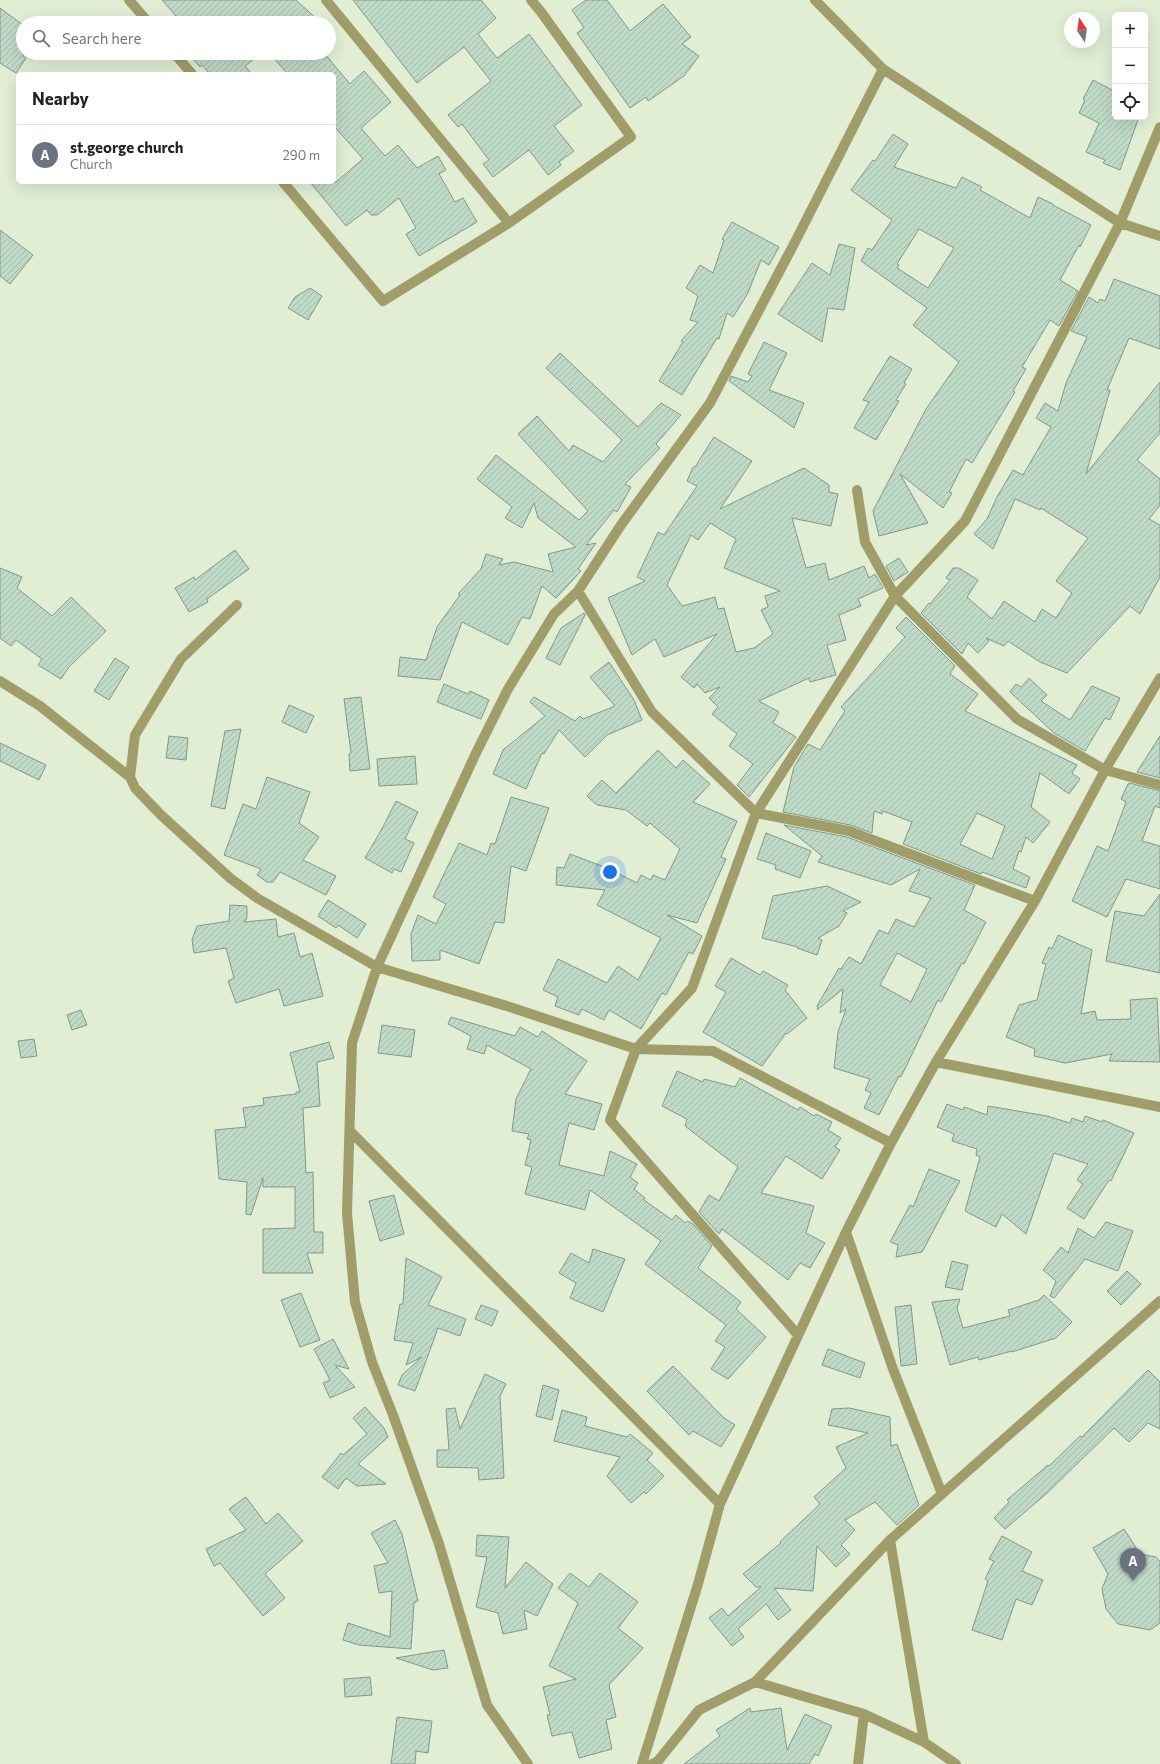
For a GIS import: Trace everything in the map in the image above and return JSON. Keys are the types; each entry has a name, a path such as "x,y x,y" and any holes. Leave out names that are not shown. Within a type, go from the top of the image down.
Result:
{"street":[{"path":"129,0 143,16"},
{"path":"326,0 509,223"},
{"path":"285,184 383,301 509,223 631,137 531,0"},
{"path":"815,0 883,68 1120,223 1160,236"},
{"path":"180,60 190,72"},
{"path":"528,1764 487,1705 439,1544 393,1415 372,1362 355,1302 347,1213 352,1043 377,967 476,754 508,689 554,614 578,591 620,525 710,403 795,242 883,68"},
{"path":"798,1335 610,1120 636,1049 692,988 756,813 895,596 966,521 1120,223 1160,126"},
{"path":"857,490 865,542 895,596 1017,719 1105,770 1160,785"},
{"path":"578,591 652,712 756,813 849,831 1034,901"},
{"path":"130,777 135,735 181,659 237,605"},
{"path":"642,1764 698,1584 720,1504 846,1232 891,1143 936,1062 1034,901 1105,770 1160,678"},
{"path":"0,681 40,706 130,777 135,788 161,815 230,878 257,898 377,967 513,1008 636,1049 713,1051 891,1143"},
{"path":"936,1062 1160,1107"},
{"path":"350,1131 720,1504"},
{"path":"846,1232 893,1369 942,1494"},
{"path":"652,1764 658,1761 700,1710 755,1682 890,1540 1160,1301"},
{"path":"890,1540 924,1742"},
{"path":"755,1682 864,1714 924,1742 956,1764"},
{"path":"858,1764 864,1714"}],"building":[{"path":"162,0 296,0 313,16 176,16"},
{"path":"353,0 481,0 496,18 478,34 497,58 529,34 582,105 554,126 574,151 559,162 561,165 548,175 529,150 493,177 483,164 489,160 462,124 458,127 448,115 491,81 464,47 417,83"},
{"path":"586,0 607,0 630,31 663,4 691,37 682,44 699,56 684,76 648,101 646,97 630,108 577,33 584,28 572,10"},
{"path":"0,8 16,20 16,60 25,60 16,73 0,63"},
{"path":"194,60 252,60 245,66 250,72 208,72 202,65 200,67"},
{"path":"275,60 330,60 350,84 364,71 391,102 361,128 385,156 398,145 417,168 438,156 446,170 439,174 455,202 463,198 477,222 419,256 406,234 416,228 399,198 377,215 371,215 367,210 346,226 312,184 336,184 336,182 363,159 336,128 336,72 286,72"},
{"path":"1093,80 1112,90 1112,120 1138,120 1120,170 1103,163 1105,160 1086,152 1099,123 1079,113 1085,100 1083,99"},
{"path":"893,134 908,144 894,167 956,188 962,177 982,187 980,190 1030,218 1038,197 1091,225 1080,247 1079,245 1060,280 1078,291 1059,326 1050,320 1022,367 1026,369 1013,391 1015,392 972,463 966,459 949,492 952,493 943,508 900,474 928,523 879,536 873,511 926,409 959,362 913,325 927,308 861,261 868,248 872,250 892,220 851,190 873,160 875,161","holes":["919,229 954,248 928,288 897,268 899,265 897,264"]},
{"path":"732,222 779,247 769,265 761,260 748,293 733,317 727,313 719,339 717,338 682,395 659,381 683,342 681,341 698,322 690,320 698,296 686,288 700,265 713,273 724,240 722,239"},
{"path":"0,230 33,255 10,284 0,276"},
{"path":"839,244 855,248 844,310 828,308 822,342 778,314 812,263 830,275"},
{"path":"1114,279 1160,296 1160,349 1129,338 1107,390 1110,390 1086,474 1160,382 1160,433 1137,460 1160,479 1160,505 1149,519 1160,525 1160,577 1140,614 1130,606 1067,673 1040,662 1008,641 1004,646 986,638 989,641 978,653 968,643 962,654 921,613 950,580 946,578 953,568 959,568 978,580 967,597 992,619 1004,601 1035,622 1042,609 1056,618 1072,593 1056,581 1088,538 1041,508 1040,510 1015,499 993,549 974,534 987,519 997,497 1013,470 1023,475 1051,427 1036,418 1045,403 1058,411 1066,383 1087,337 1071,331 1089,297 1098,303 1100,299 1105,301"},
{"path":"310,288 322,296 308,320 288,308 295,297"},
{"path":"764,342 787,353 769,390 804,403 794,428 729,381 731,376 748,382 752,376 748,374"},
{"path":"560,353 638,427 661,403 681,415 656,444 660,448 625,484 631,487 617,512 614,510 586,545 596,543 578,569 581,571 556,598 542,586 530,619 522,617 508,645 462,622 440,680 398,676 400,657 426,660 437,627 460,595 458,594 481,569 486,554 503,559 499,565 514,562 553,572 548,554 576,547 538,518 534,503 522,528 505,518 512,507 477,479 496,455 579,520 588,511 518,434 537,416 569,451 573,445 603,462 622,440 546,368"},
{"path":"890,356 912,369 904,383 906,384 896,400 899,401 876,440 854,428 869,402 863,400"},
{"path":"714,437 752,461 720,509 804,468 829,485 829,492 838,494 831,526 792,518 806,568 825,563 829,580 864,566 869,578 875,574 883,588 858,599 861,606 839,615 846,640 827,645 836,675 810,682 809,678 759,701 779,712 773,723 796,737 749,797 737,785 753,764 729,746 737,734 712,714 718,707 709,698 720,687 705,693 697,684 694,688 681,677 717,634 664,657 655,639 632,655 608,598 645,581 637,577 658,532 664,535 697,486 687,481 693,467 695,467","holes":["710,523 736,539 724,568 780,591 765,596 768,607 761,610 773,634 754,648 736,652 724,608 718,609 715,597 682,606 667,585 691,535 698,540"]},
{"path":"235,550 249,569 207,599 208,602 189,612 175,588 194,577 195,580"},
{"path":"899,558 908,572 894,581 886,566"},
{"path":"0,568 22,577 17,588 52,616 71,597 106,631 69,667 61,679 38,665 42,659 16,640 11,646 0,638"},
{"path":"584,613 585,615 560,665 546,658 561,628"},
{"path":"906,617 955,666 950,674 978,694 965,711 1077,765 1072,773 1080,779 1069,794 1040,773 1031,807 1050,822 1033,843 1026,837 1021,852 1019,851 1013,869 1030,877 1026,888 982,872 981,874 903,844 912,822 883,811 882,814 874,811 872,833 850,825 783,812 794,767 808,744 820,750 845,711 841,707 905,637 896,628","holes":["977,813 1005,826 992,859 960,844"]},
{"path":"115,658 129,667 109,700 94,691"},
{"path":"609,662 634,700 642,720 607,735 585,757 559,730 544,754 542,753 526,789 493,774 503,750 545,716 530,702 534,697 575,721 580,716 583,719 615,706 590,677"},
{"path":"1029,678 1047,695 1041,701 1070,720 1092,686 1120,698 1110,720 1105,718 1085,751 1054,733 1010,692 1016,684 1021,687"},
{"path":"444,684 468,694 470,691 489,700 481,719 437,702"},
{"path":"361,697 370,769 350,771 349,754 351,753 344,699"},
{"path":"289,705 314,716 306,733 282,722"},
{"path":"241,729 225,809 211,806 225,731"},
{"path":"169,736 188,738 186,760 166,758"},
{"path":"1160,736 1160,778 1137,772"},
{"path":"0,743 46,765 39,780 0,761"},
{"path":"658,750 676,768 683,760 710,784 693,802 737,821 721,857 726,859 697,923 667,915 702,936 693,954 689,952 666,995 662,993 641,1029 609,1010 604,1020 582,1009 579,1015 555,1006 558,997 543,990 558,959 607,983 618,966 638,980 661,938 597,905 605,890 556,885 557,867 564,868 570,854 607,868 637,883 641,875 651,880 653,875 665,880 680,849 650,823 647,826 626,810 597,805 587,796 602,780 616,793"},
{"path":"415,756 417,784 379,786 377,759"},
{"path":"267,777 310,792 299,823 319,837 303,860 336,876 326,895 280,872 273,882 267,882 257,875 261,869 224,855 243,804 256,809"},
{"path":"1130,783 1160,791 1160,808 1155,806 1142,841 1160,846 1160,889 1126,879 1107,917 1072,901 1097,846 1108,851 1126,802 1121,799 1128,784"},
{"path":"511,797 549,808 526,871 511,866 504,923 495,922 479,964 440,950 440,960 412,961 411,934 418,915 436,924 446,904 433,897 459,843 487,855 491,843 495,844"},
{"path":"396,801 418,812 405,839 414,843 401,872 394,869 392,873 365,858"},
{"path":"784,825 847,837 975,885 964,910 986,922 964,964 962,963 941,1002 938,1000 901,1077 899,1076 879,1115 864,1108 871,1093 865,1090 870,1079 834,1068 838,1032 846,1009 840,1013 843,989 817,1010 817,1006 839,968 841,969 849,957 861,964 879,930 888,934 896,919 914,927 931,898 909,891 920,869 891,885 818,862 822,856","holes":["897,953 927,969 911,1002 880,985"]},
{"path":"766,833 811,851 800,878 775,869 776,865 757,859"},
{"path":"827,886 861,902 843,911 847,913 839,926 818,938 822,940 817,955 797,948 798,947 762,938 773,896"},
{"path":"1160,894 1160,973 1106,961 1115,911 1144,916"},
{"path":"328,900 366,924 357,938 338,925 336,928 318,916"},
{"path":"230,905 247,906 247,918 244,922 276,919 278,937 294,933 300,957 312,953 323,996 284,1006 279,989 236,1003 228,981 234,978 226,948 194,953 192,940 197,926 229,921"},
{"path":"1058,935 1092,950 1081,1014 1095,1011 1097,1020 1131,1019 1130,1000 1157,998 1160,1062 1109,1061 1112,1054 1065,1063 1034,1056 1035,1049 1006,1037 1019,1005 1037,1000 1046,964 1042,963 1049,947 1052,949"},
{"path":"731,958 760,975 763,971 788,985 785,990 807,1018 787,1034 786,1033 762,1066 703,1032 726,992 715,986"},
{"path":"81,1010 87,1025 72,1030 67,1015"},
{"path":"451,1017 515,1036 520,1027 538,1037 542,1031 587,1061 565,1094 602,1104 594,1130 569,1123 559,1165 604,1176 610,1151 637,1164 630,1177 638,1183 634,1189 645,1198 644,1200 672,1220 676,1215 685,1223 687,1221 693,1224 712,1246 698,1268 741,1302 736,1309 766,1337 728,1379 711,1369 725,1347 715,1341 726,1325 645,1264 661,1241 590,1190 585,1210 525,1194 532,1167 525,1165 531,1140 527,1139 529,1134 512,1131 516,1099 531,1069 487,1045 484,1054 467,1049 471,1036 448,1024"},
{"path":"382,1025 415,1030 411,1057 378,1053"},
{"path":"34,1039 37,1056 21,1058 18,1041"},
{"path":"329,1042 334,1058 317,1062 320,1106 303,1108 306,1173 313,1172 314,1232 323,1232 323,1253 307,1253 313,1273 263,1273 263,1229 295,1228 295,1187 263,1187 263,1178 251,1215 246,1214 247,1182 219,1179 215,1130 246,1127 243,1108 264,1105 263,1098 296,1094 296,1092 300,1092 290,1053"},
{"path":"677,1071 703,1082 704,1079 735,1087 740,1078 798,1110 800,1107 814,1116 816,1114 832,1122 828,1130 841,1138 835,1147 840,1150 822,1179 786,1156 761,1193 814,1206 806,1233 825,1243 810,1268 800,1263 788,1280 722,1229 719,1234 699,1212 709,1195 719,1201 738,1167 685,1126 687,1119 662,1106"},
{"path":"947,1104 963,1110 964,1107 987,1115 988,1106 1047,1116 1070,1123 1072,1118 1083,1122 1085,1116 1102,1122 1103,1120 1134,1133 1111,1181 1109,1180 1084,1219 1067,1208 1083,1184 1077,1180 1088,1164 1054,1153 1026,1234 1002,1214 996,1227 965,1211 980,1157 976,1155 977,1149 952,1141 954,1134 937,1127"},
{"path":"929,1169 960,1181 922,1252 896,1257 898,1245 890,1242 910,1205 913,1207"},
{"path":"394,1195 404,1234 380,1241 369,1201"},
{"path":"1106,1222 1133,1231 1118,1271 1085,1259 1054,1298 1050,1296 1056,1281 1043,1270 1061,1247 1068,1253 1078,1228 1094,1238"},
{"path":"593,1249 625,1259 603,1312 570,1298 576,1283 559,1273 571,1253 589,1263"},
{"path":"406,1258 442,1277 428,1305 466,1319 460,1336 438,1328 415,1391 398,1385 402,1375 422,1357 406,1365 413,1343 394,1340 400,1304 403,1304"},
{"path":"952,1261 968,1265 962,1290 945,1287"},
{"path":"1127,1271 1141,1284 1121,1305 1107,1291"},
{"path":"301,1293 320,1340 300,1347 281,1300"},
{"path":"1044,1295 1072,1322 1056,1338 1012,1352 979,1360 978,1357 950,1365 932,1302 960,1299 957,1308 963,1328 1010,1316 1008,1310 1039,1300"},
{"path":"481,1305 498,1311 492,1326 475,1319"},
{"path":"911,1305 917,1364 901,1366 895,1307"},
{"path":"333,1339 349,1369 335,1365 355,1387 330,1398 323,1383 330,1380 314,1349"},
{"path":"828,1349 865,1363 860,1378 822,1365"},
{"path":"673,1366 724,1418 735,1425 721,1447 693,1431 689,1435 647,1391"},
{"path":"1148,1370 1160,1382 1160,1429 1148,1423 1129,1442 1114,1428 1046,1494 1005,1529 994,1518 1009,1502 1007,1500 1048,1465 1049,1466 1080,1436 1082,1437"},
{"path":"485,1374 506,1384 500,1396 504,1478 479,1480 478,1468 437,1467 437,1450 449,1450 446,1409 455,1408 460,1429"},
{"path":"543,1385 559,1390 552,1420 536,1416"},
{"path":"365,1407 384,1428 388,1437 358,1464 386,1484 357,1486 346,1478 338,1489 322,1477 341,1453 343,1455 367,1434 353,1418"},
{"path":"849,1408 890,1417 891,1446 897,1444 919,1505 897,1525 875,1502 845,1520 855,1530 841,1545 850,1554 836,1567 817,1546 813,1591 774,1588 791,1610 778,1620 766,1604 738,1629 744,1637 732,1646 709,1618 722,1608 728,1616 761,1587 756,1587 743,1574 781,1543 780,1542 820,1504 814,1497 846,1468 836,1447 868,1433 828,1425 832,1409"},
{"path":"562,1410 587,1417 585,1426 627,1437 630,1434 653,1453 647,1460 664,1476 646,1494 644,1492 631,1503 607,1476 620,1457 554,1441"},
{"path":"246,1497 266,1524 278,1513 303,1541 265,1574 285,1598 263,1616 220,1563 214,1566 206,1549 246,1530 229,1509"},
{"path":"395,1520 402,1534 418,1601 414,1603 411,1649 359,1645 343,1640 348,1623 390,1637 392,1591 379,1593 374,1566 388,1563 371,1533"},
{"path":"1124,1529 1140,1554 1156,1557 1160,1561 1160,1623 1150,1630 1118,1624 1106,1609 1102,1589 1108,1574 1093,1548"},
{"path":"477,1535 509,1537 505,1588 526,1562 553,1584 537,1616 524,1610 527,1629 503,1634 498,1613 476,1607 487,1557 476,1556"},
{"path":"1002,1536 1032,1552 1022,1571 1043,1580 1032,1605 1016,1599 1002,1640 972,1630 988,1581 985,1579 994,1561 989,1559"},
{"path":"570,1573 589,1587 600,1573 638,1602 618,1628 643,1648 609,1685 616,1717 606,1720 612,1749 579,1758 572,1732 552,1736 547,1715 550,1715 543,1687 576,1679 549,1666 578,1603 558,1588"},
{"path":"444,1650 448,1668 433,1670 396,1658"},
{"path":"370,1677 372,1695 345,1697 344,1679"},
{"path":"750,1708 751,1712 781,1708 787,1750 805,1714 832,1726 818,1756 815,1754 809,1764 684,1764 720,1736 716,1730"},
{"path":"397,1717 432,1721 428,1753 416,1751 415,1764 391,1764"}],"place":[{"name":"st.george church","path":"1133,1581"}]}
